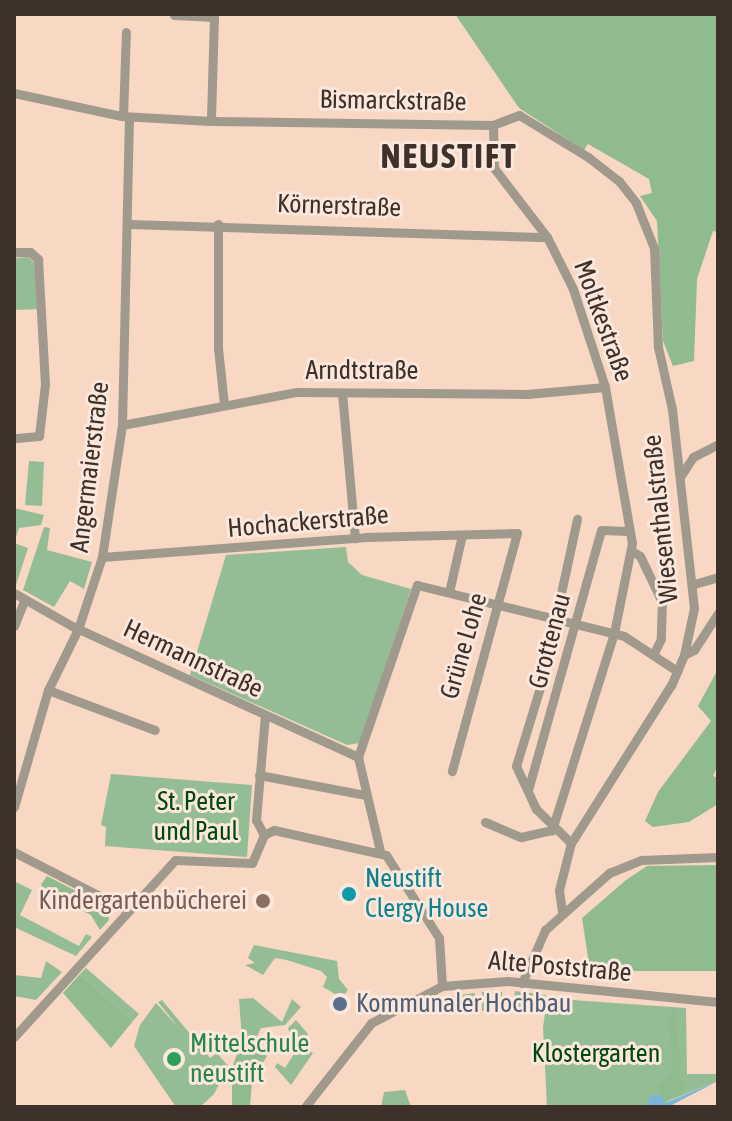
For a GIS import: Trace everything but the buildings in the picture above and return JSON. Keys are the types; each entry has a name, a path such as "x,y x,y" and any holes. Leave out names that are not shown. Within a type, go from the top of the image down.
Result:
{"street":[{"path":"174,15 214,17 211,121"},
{"name":"Angermaierstraße","path":"14,807 48,690 78,629 102,557 122,425 129,224 126,32"},
{"name":"Bismarckstraße","path":"14,93 126,117 211,121 493,125 509,115 530,119 619,181 636,203"},
{"name":"Moltkestraße","path":"493,125 494,168 547,237 573,289 605,387 632,551 614,633"},
{"name":"Wiesenthalstraße","path":"562,911 559,890 571,843 684,655 694,584 658,347 654,248 636,203"},
{"name":"Körnerstraße","path":"129,224 218,224 547,237"},
{"path":"218,224 218,348 224,404"},
{"path":"14,252 30,252 38,259 45,353 41,430 36,438 14,438"},
{"name":"Arndtstraße","path":"122,425 297,392 527,394 605,387"},
{"path":"342,393 355,538"},
{"path":"680,477 693,457 718,444"},
{"name":"Grottenau","path":"571,843 552,830 516,766 577,519"},
{"name":"Grottenau","path":"528,790 601,530 629,531"},
{"name":"Hochackerstraße","path":"102,557 355,538 517,533"},
{"name":"Grüne Lohe","path":"452,771 517,533"},
{"path":"449,592 462,535"},
{"name":"Moltkestraße","path":"632,551 640,556 662,602 661,639 653,655"},
{"path":"694,584 718,577"},
{"path":"442,986 439,938 380,851 358,757 417,585 614,633 677,671"},
{"name":"Hermannstraße","path":"14,593 78,629 358,757"},
{"path":"14,626 25,599"},
{"path":"684,655 694,650 718,613"},
{"path":"485,822 521,837 552,830 614,633"},
{"path":"48,690 155,730"},
{"path":"264,835 256,820 265,716"},
{"path":"259,775 366,795"},
{"path":"264,835 281,830 380,851"},
{"path":"14,1037 175,860 252,863 264,835"},
{"path":"14,852 127,910"},
{"path":"522,983 536,946 562,911 628,863 718,857"},
{"name":"Alte Poststraße","path":"305,1107 371,1023 442,986 522,983 718,1002"}],"green space":[{"path":"455,14 718,14 718,232 713,231 697,279 694,361 673,366 663,341 657,221 640,196 652,193 649,179 588,144 584,150 519,108"},
{"path":"28,257 34,262 40,309 15,310 14,366 14,258"},
{"path":"29,461 44,462 42,506 25,505"},
{"path":"14,508 44,515 41,525 19,528 14,543"},
{"path":"44,527 50,528 47,550 92,562 84,589 70,581 54,607 23,590"},
{"path":"14,543 28,548 16,585 14,584"},
{"path":"346,547 348,562 362,575 411,589 360,743 347,745 190,675 226,555"},
{"path":"718,669 718,765 713,776 718,778 718,804 689,822 653,827 645,821 658,792 711,721 698,706"},
{"name":"St. Peter und Paul","path":"111,774 252,785 247,857 105,846 106,827 101,825"},
{"path":"718,865 718,971 634,971 589,964 582,918 626,880 647,866"},
{"path":"47,876 107,907 109,920 100,930 91,915 49,893 41,885"},
{"path":"14,881 32,890 20,915 79,946 86,934 92,937 76,956 14,927"},
{"path":"254,945 337,961 339,979 348,990 342,998 323,987 327,977 321,971 287,960 275,958 263,975 245,965 255,963 248,958"},
{"path":"46,961 62,972 36,1000 14,996 14,975 41,978"},
{"path":"86,968 139,1014 133,1021 80,974"},
{"path":"80,974 133,1021 111,1048 63,993"},
{"path":"515,991 546,995 546,1007 482,1011 482,992 502,992 502,998 514,998"},
{"path":"475,993 476,1014 464,1014 463,1008 445,1015 444,997"},
{"path":"253,998 282,1022 292,999 301,1007 285,1025 261,1028 255,1040 261,1052 242,1040 239,999"},
{"name":"Klostergarten","path":"558,999 686,1008 687,1074 718,1074 718,1081 653,1107 547,1107 543,1027 545,1014 559,1012"},
{"name":"Mittelschule neustift","path":"162,1000 210,1058 217,1053 228,1066 214,1094 200,1107 176,1107 134,1046 140,1025 156,1003 179,1028 158,1002"},
{"path":"676,1008 680,1078 686,1089 665,1103 656,1087 673,1069 668,1017"},
{"path":"296,1020 308,1034 301,1045 313,1053 291,1085 275,1067 277,1063 285,1068 294,1054 289,1050 293,1043 288,1028"},
{"path":"242,1040 267,1056 252,1080 250,1107 232,1107 232,1068"},
{"path":"405,1090 411,1107 381,1107 384,1092"}],"water":[{"path":"718,1081 668,1107 646,1107 651,1096 660,1094 665,1103"}],"place":[{"name":"Neustift Clergy House","path":"349,894"},
{"name":"Kindergartenbücherei","path":"263,901"},
{"name":"Kommunaler Hochbau","path":"340,1004"},
{"name":"Mittelschule neustift","path":"174,1059"}],"district":[{"name":"NEUSTIFT","path":"449,156"}]}
